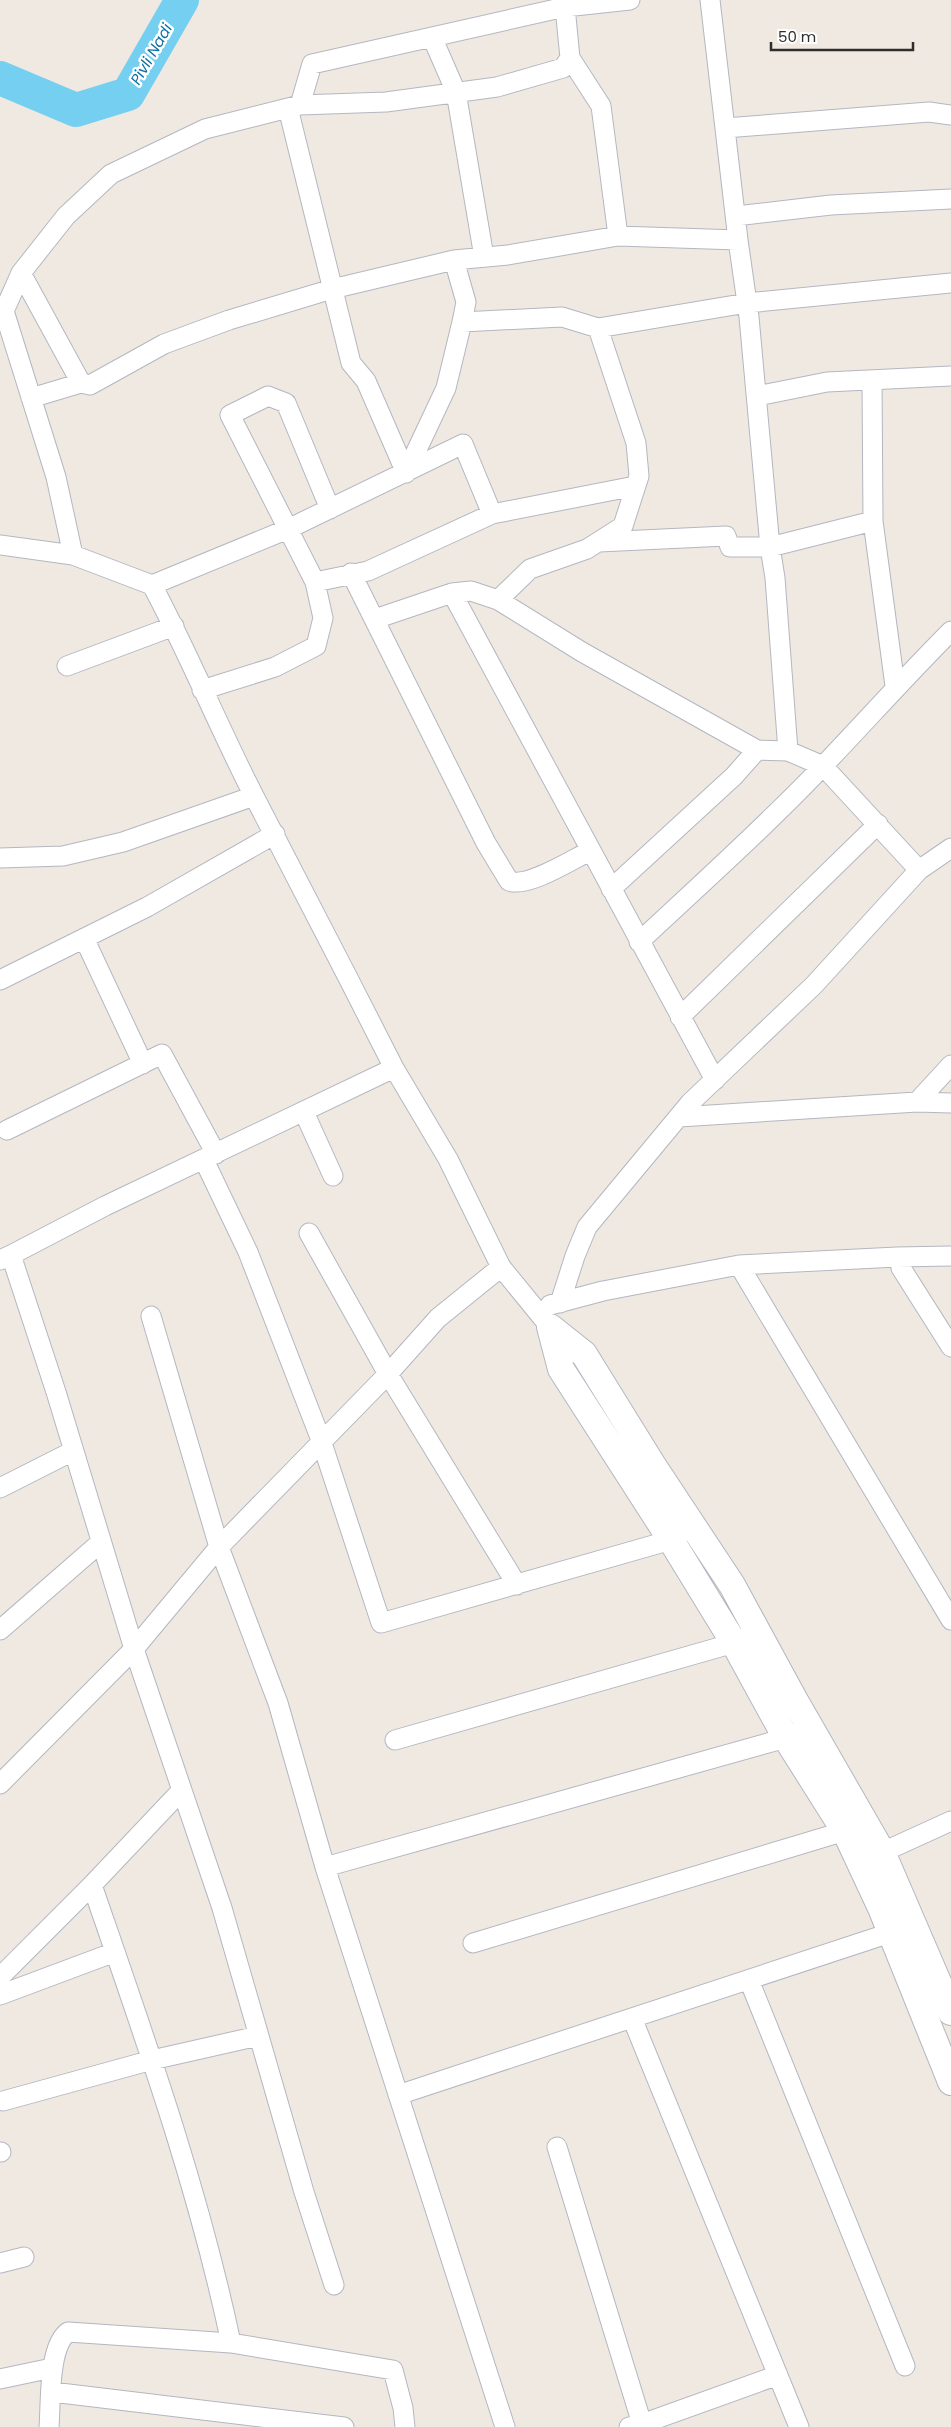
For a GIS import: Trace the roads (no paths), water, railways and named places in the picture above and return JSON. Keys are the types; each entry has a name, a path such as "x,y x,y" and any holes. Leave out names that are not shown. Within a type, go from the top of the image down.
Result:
{"street":[{"path":"406,473 366,381 350,363 332,289 294,107 312,64 565,7 630,0"},
{"path":"710,0 757,396 770,547 775,578 788,751"},
{"path":"565,7 570,58 601,106 618,236"},
{"path":"432,37 456,92 484,257"},
{"path":"73,555 56,477 2,312 21,273 66,216 111,174 205,129 294,107 386,102 497,87 563,68 570,58"},
{"path":"725,128 929,112 951,115"},
{"path":"736,216 831,205 951,199"},
{"path":"31,398 81,383 90,385 173,341 229,320 332,289 454,260 618,236 738,240"},
{"path":"406,473 446,388 462,322 466,302 454,260"},
{"path":"21,273 81,383"},
{"path":"462,322 562,317 598,328 747,304 951,283"},
{"path":"498,600 530,569 587,549 623,526 639,476 636,443 598,328"},
{"path":"757,396 827,382 951,376"},
{"path":"872,380 873,521 895,686"},
{"path":"202,690 275,666 316,646 323,618 315,582 230,415 268,396 286,403 330,509"},
{"path":"152,585 288,529 463,444 492,514"},
{"path":"315,582 368,571 492,514 636,486"},
{"path":"598,542 726,536 730,547 770,547 873,521"},
{"path":"0,545 73,555 152,585 174,626 202,690 254,796 394,1068 448,1159 501,1267 543,1317 584,1354 732,1585 811,1727 902,1929 951,2082"},
{"path":"352,573 486,844 509,881 515,883 528,880 590,851"},
{"path":"374,619 452,593 471,591 498,600 582,652 757,750 788,751 823,766 920,870"},
{"path":"452,593 715,1080"},
{"path":"67,666 174,626"},
{"path":"639,942 823,766 895,686 951,631"},
{"path":"611,889 734,776 757,750"},
{"path":"0,858 63,856 123,842 254,796"},
{"path":"680,1017 878,824"},
{"path":"0,980 146,907 275,834"},
{"path":"560,1303 575,1256 587,1227 679,1117 814,985 920,870 951,848"},
{"path":"84,938 143,1064"},
{"path":"2,1126 162,1054 210,1157 322,1440 381,1623 517,1586 671,1540 693,1526"},
{"path":"917,1102 951,1064"},
{"path":"334,2285 304,2192 222,1908 180,1792 100,1543 73,1451 6,1257 105,1206 394,1068"},
{"path":"679,1117 917,1102 951,1103"},
{"path":"304,1112 333,1176"},
{"path":"308,1233 388,1374 517,1586"},
{"path":"543,1317 560,1303 612,1289 739,1265 888,1257 951,1256"},
{"path":"739,1265 951,1620"},
{"path":"0,1784 134,1648 219,1547 388,1374 438,1318 501,1267"},
{"path":"901,1268 951,1347"},
{"path":"151,1316 219,1547 278,1704 325,1867 505,2427"},
{"path":"543,1317 561,1369 671,1540 734,1643 786,1738 856,1828"},
{"path":"0,1488 73,1451"},
{"path":"0,1630 100,1543"},
{"path":"395,1740 734,1643 757,1631"},
{"path":"325,1867 786,1738 811,1727"},
{"path":"0,1977 92,1885 180,1792"},
{"path":"871,1858 951,1821"},
{"path":"473,1943 856,1828"},
{"path":"92,1885 152,2060 213,2263 231,2342"},
{"path":"398,2095 902,1929"},
{"path":"902,1929 951,2012"},
{"path":"0,1995 115,1952"},
{"path":"749,1980 905,2366"},
{"path":"632,2018 799,2427"},
{"path":"3,2101 152,2060 258,2036"},
{"path":"557,2147 638,2426 778,2375"},
{"path":"0,2263 24,2257"},
{"path":"49,2427 52,2368 58,2344 62,2336 68,2332 231,2342 393,2370 403,2408 405,2427"},
{"path":"0,2378 52,2368"},
{"path":"52,2392 344,2427"}],"waterway":[{"name":"Pivli Nadi","path":"0,78 76,110 128,94 182,0"}]}
